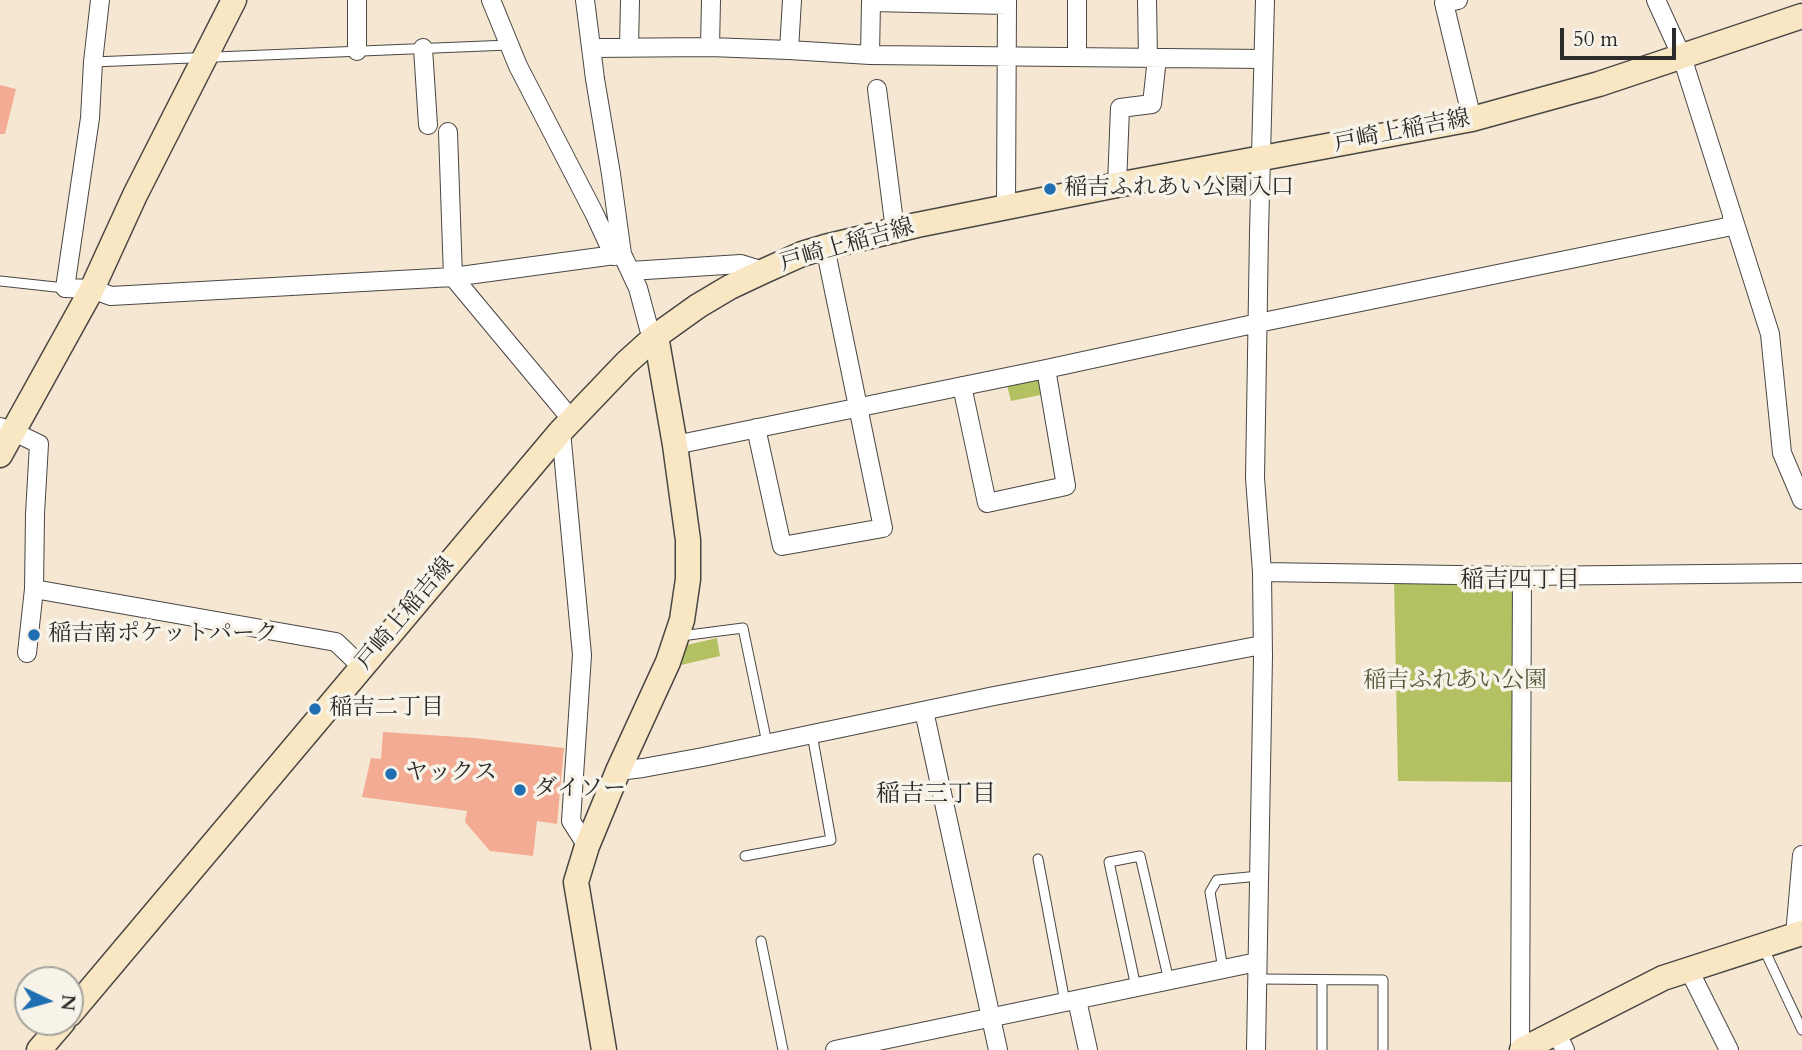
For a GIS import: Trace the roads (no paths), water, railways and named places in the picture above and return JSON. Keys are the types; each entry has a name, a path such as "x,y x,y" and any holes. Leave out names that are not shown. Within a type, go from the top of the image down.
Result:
{"main road":[{"path":"0,455 7,430 92,289 135,195 234,0"},
{"name":"戸崎上稲吉線","path":"84,997 566,426 625,363 656,336 698,306 764,271 825,247 1117,185 1472,119 1599,84 1802,16"},
{"path":"604,1050 576,882 587,846 618,771 668,662 682,620 688,579 688,540 656,336"},
{"path":"1521,1050 1560,1041 1641,988 1688,968 1798,934"},
{"path":"40,1050 52,1036"}],"street":[{"path":"100,0 90,118 65,288 92,289 111,296 453,277 618,255"},
{"path":"357,0 357,51"},
{"path":"491,0 518,66 594,213 630,271 638,288 649,329 656,336"},
{"path":"585,0 618,255"},
{"path":"629,48 630,0"},
{"path":"710,47 711,0"},
{"path":"789,50 792,0"},
{"path":"1077,0 1077,57"},
{"path":"1117,185 1120,108 1152,104 1153,58 1147,0"},
{"path":"1256,1050 1262,572 1255,478 1265,0"},
{"path":"1458,0 1444,3 1472,119"},
{"path":"1656,0 1682,57 1770,334 1783,453 1802,500"},
{"path":"870,55 871,2 1007,2 1006,207"},
{"path":"592,48 710,47 870,55 1263,59"},
{"path":"423,48 428,125"},
{"path":"877,89 895,230"},
{"path":"448,132 453,277 566,426 582,655 571,821 587,846"},
{"path":"675,445 1732,226 1732,217"},
{"path":"756,428 782,546 883,528 825,247"},
{"path":"630,271 741,264 764,271"},
{"path":"962,386 987,503 1066,486 1046,369"},
{"path":"7,430 39,444 34,514 34,589 27,653"},
{"path":"1262,572 1522,576 1802,573"},
{"path":"1521,1050 1522,576"},
{"path":"34,589 336,642 362,667"},
{"path":"618,771 1262,645"},
{"path":"924,710 998,1050"},
{"path":"1798,934 1802,855"},
{"path":"1688,968 1729,1050"},
{"path":"835,1050 863,1047 1223,970 1257,971"},
{"path":"1071,1001 1088,1050"}],"lane":[{"path":"93,62 509,45"},
{"path":"0,281 65,288"},
{"path":"676,637 743,628 767,743"},
{"path":"746,856 831,840 812,734"},
{"path":"1136,988 1109,862 1140,856 1169,981"},
{"path":"1038,859 1071,1001"},
{"path":"1223,970 1210,892 1217,880 1259,876"},
{"path":"761,941 783,1050"},
{"path":"1762,945 1802,1030"},
{"path":"1257,971 1322,980 1383,981 1383,1050"},
{"path":"1322,980 1322,1050"}],"place":[{"name":"稲吉ふれあい公園入口","path":"1050,189"},
{"name":"稲吉南ポケットパーク","path":"34,635"},
{"name":"稲吉二丁目","path":"315,709"},
{"name":"ヤックス","path":"391,774"},
{"name":"ダイソー","path":"520,790"}],"district":[{"name":"稲吉四丁目","path":"1520,581"},
{"name":"稲吉三丁目","path":"936,795"}],"park label":[{"name":"稲吉ふれあい公園","path":"1455,682"}]}
